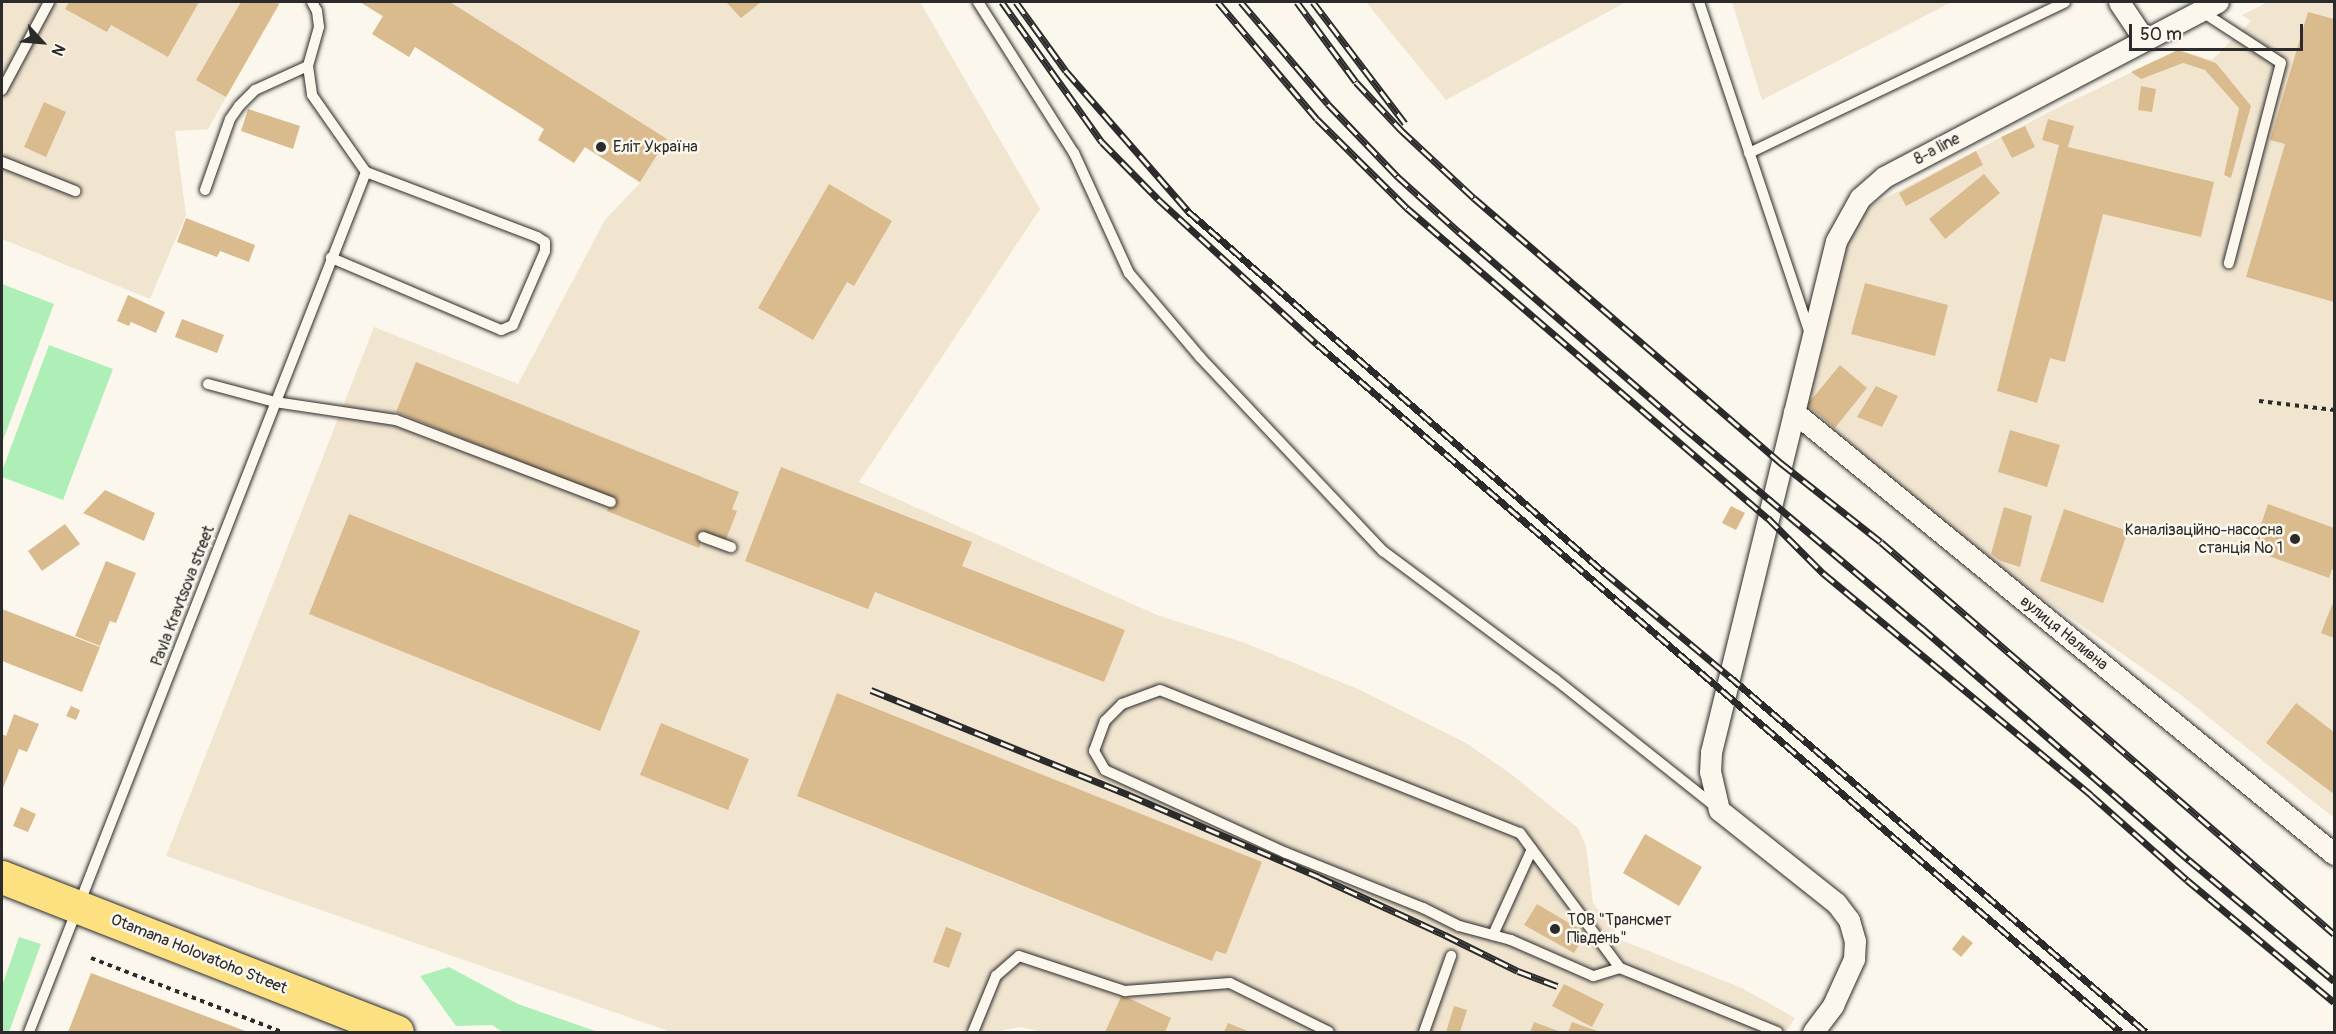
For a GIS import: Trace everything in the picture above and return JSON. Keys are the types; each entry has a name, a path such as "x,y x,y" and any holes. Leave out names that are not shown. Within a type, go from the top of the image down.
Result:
{"main road":[{"name":"Otamana Holovatoho Street","path":"2,877 397,1032"}],"street":[{"path":"2119,2 2144,39"},
{"name":"8-a line","path":"1719,810 1713,792 1711,752 1836,241 1860,198 1884,177 2209,6"},
{"name":"вулиця Наливна","path":"1794,412 2334,854"},
{"path":"1719,810 1836,903 1849,920 1855,941 1854,959 1833,1005 1813,1032"}],"lane":[{"path":"2,90 50,2"},
{"path":"312,2 317,11 319,27 308,66 312,95 366,172 545,242 545,251 513,325 501,330 331,258"},
{"path":"978,2 1074,153 1129,273 1200,357 1383,551 1556,679 1719,810"},
{"path":"1699,2 1812,340"},
{"path":"1749,153 2065,2"},
{"path":"2209,6 2282,63 2229,263"},
{"path":"205,190 230,119 239,106 255,90 308,66"},
{"path":"2,162 75,191"},
{"name":"Pavla Kravtsova street","path":"29,1032 366,172"},
{"path":"208,384 275,402 396,420 611,502"},
{"path":"703,537 731,547"},
{"path":"1620,968 1593,976 1511,940 1459,926 1423,908 1286,853 1105,770 1094,751 1105,721 1122,704 1160,690 1520,833 1620,968 1777,1032"},
{"path":"1493,935 1532,849"},
{"path":"973,1032 996,976 1019,956 1125,991 1230,983 1329,1032"},
{"path":"1424,1032 1451,956"}],"path":[{"path":"2259,401 2334,410"},
{"path":"91,958 282,1032"}],"shaded area":[{"path":"2,2 281,2 208,129 175,131 186,215 150,299 2,239"},
{"path":"360,2 920,2 1040,209 859,482 1157,615 1245,643 1358,689 1466,743 1511,774 1578,828 1586,846 1593,903 1621,940 1742,988 1795,1018 1786,1032 1043,1032 1019,1027 995,1032 671,1032 166,856 374,327 518,384 605,220 640,183"},
{"path":"1366,2 1626,2 1446,100"},
{"path":"1732,2 1952,2 1762,100"},
{"path":"2268,2 2334,2 2334,818 2181,695 1985,558 1804,411 1853,215 2049,112 2178,50 2212,60 2251,21 2242,15"}],"green space":[{"path":"2,284 54,304 2,443"},
{"path":"49,345 113,369 63,500 2,477 2,471"},
{"path":"19,937 41,944 9,1032 2,1032 2,986"},
{"path":"449,967 518,1004 598,1032 503,1032 492,1025 456,1026 420,976"}],"building":[{"path":"69,2 199,2 168,57 111,25 107,32 65,9"},
{"path":"241,2 279,4 226,97 196,80"},
{"path":"360,2 450,2 667,139 640,182 585,147 574,163 538,140 544,129 415,47 409,57 372,34 383,16"},
{"path":"726,2 761,2 741,18"},
{"path":"2308,12 2334,19 2334,302 2246,277 2285,144 2270,140"},
{"path":"2178,50 2216,63 2251,106 2231,178 2224,175 2239,108 2205,70 2183,63 2141,79 2131,72"},
{"path":"2141,86 2156,89 2152,112 2138,110"},
{"path":"44,102 66,112 46,157 24,147"},
{"path":"248,109 300,126 293,149 241,131"},
{"path":"2048,119 2074,126 2068,147 2214,182 2201,237 2103,214 2065,362 2050,358 2037,403 1997,391 2059,145 2042,140"},
{"path":"2025,126 2035,147 2012,158 2001,137"},
{"path":"1976,151 1983,165 1906,206 1899,193"},
{"path":"1984,174 2000,193 1945,239 1929,219"},
{"path":"829,184 892,221 854,286 847,282 813,340 758,308"},
{"path":"186,218 255,245 249,262 220,251 217,257 177,242"},
{"path":"1865,283 1948,305 1935,356 1851,334"},
{"path":"128,295 165,312 156,333 131,322 129,326 117,321"},
{"path":"182,319 224,335 217,353 175,337"},
{"path":"416,362 739,492 732,509 737,511 725,542 704,533 699,548 607,511 612,498 396,412"},
{"path":"1840,365 1867,388 1835,428 1807,405"},
{"path":"1876,386 1898,396 1882,427 1857,417"},
{"path":"2010,430 2060,445 2047,487 1998,472"},
{"path":"781,467 972,542 962,566 1125,630 1104,682 875,592 868,609 745,561"},
{"path":"105,490 155,513 144,541 83,513"},
{"name":"Каналізаційно-насосна станція № 1","path":"2268,504 2334,528 2334,570 2332,569 2329,578 2252,550"},
{"path":"1731,506 1745,513 1736,530 1722,523"},
{"path":"2004,507 2032,516 2020,567 2001,561 1991,554"},
{"path":"2064,509 2128,531 2103,603 2040,581"},
{"path":"349,514 640,631 600,731 309,614"},
{"path":"65,524 80,544 42,571 28,551"},
{"path":"106,561 136,573 116,623 110,621 100,646 75,636"},
{"path":"2334,600 2334,638 2321,633"},
{"path":"2,609 100,647 82,692 2,661"},
{"path":"837,693 1262,862 1226,954 1216,951 1212,961 797,796"},
{"path":"2296,703 2334,732 2334,794 2266,743"},
{"path":"71,706 80,710 76,720 66,716"},
{"path":"14,714 39,724 27,752 19,749 3,788 2,734 6,736"},
{"path":"661,723 749,759 728,810 640,775"},
{"path":"21,807 36,814 28,832 13,826"},
{"path":"1645,834 1702,867 1679,906 1623,873"},
{"name":"ТОВ \"Трансмет Південь\"","path":"1537,904 1586,933 1574,953 1524,925"},
{"path":"946,927 962,933 949,968 933,962"},
{"path":"1963,935 1973,943 1961,957 1952,949"},
{"path":"91,973 248,1032 68,1032"},
{"path":"1564,984 1604,1004 1592,1027 1552,1006"},
{"path":"1122,995 1171,1018 1165,1032 1105,1032"},
{"path":"1454,1006 1467,1010 1460,1032 1446,1032"},
{"path":"1534,1022 1561,1032 1530,1032"},
{"path":"1572,1022 1600,1032 1568,1032"},
{"path":"1228,1023 1250,1032 1224,1032"}],"railway":[{"path":"1002,2 1102,142 1158,199 1317,344 2121,1032"},
{"path":"1016,2 1066,71 1188,211 1604,572 2146,1032"},
{"path":"1218,2 1317,119 1407,208 1768,518 1823,573 2091,795 2187,880 2334,1002"},
{"path":"1241,2 1328,104 1397,176 1459,232 2189,860 2334,981"},
{"path":"1297,2 1356,82 1401,130 1474,198 1781,463 1881,542 2334,934"},
{"path":"1313,2 1405,123"},
{"path":"871,690 1129,795 1319,877 1518,971 1557,986"}],"place":[{"name":"Еліт Україна","path":"601,147"},
{"name":"Каналізаційно-насосна станція № 1","path":"2295,539"},
{"name":"ТОВ \"Трансмет Південь\"","path":"1555,929"}]}
